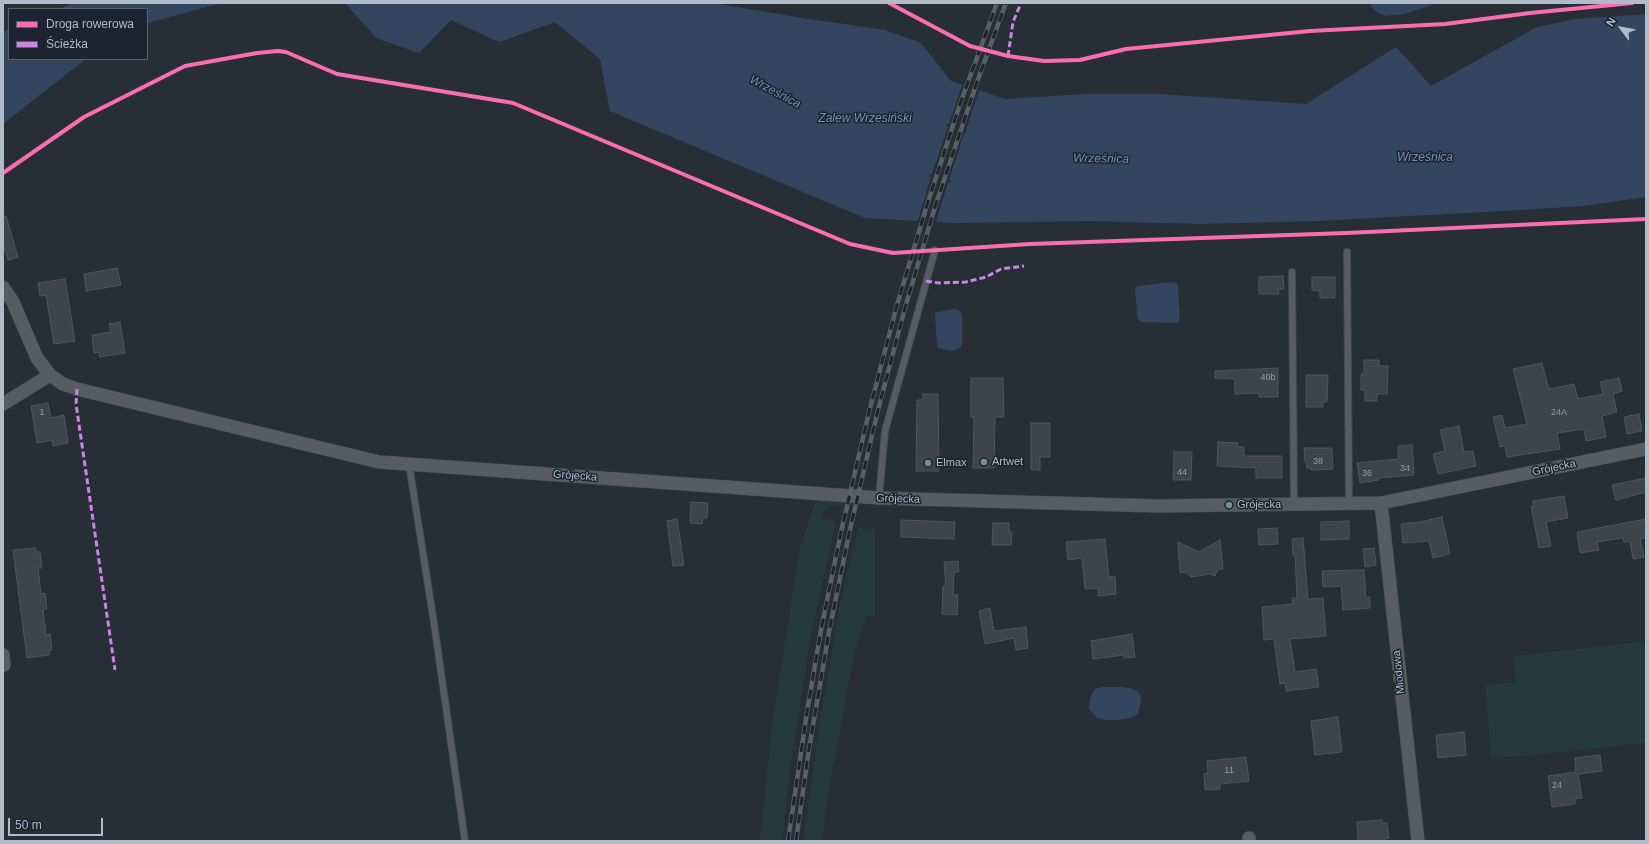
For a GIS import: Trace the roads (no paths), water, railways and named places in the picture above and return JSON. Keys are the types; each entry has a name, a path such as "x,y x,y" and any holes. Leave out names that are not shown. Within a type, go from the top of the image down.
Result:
{"street":[{"path":"3,287 13,302 37,358 50,375 3,404"},
{"name":"Grójecka","path":"50,375 63,384 77,389 379,462 879,498 1158,506 1381,503 1646,449"},
{"name":"Miodowa","path":"1381,503 1418,841"}],"lane":[{"path":"879,498 885,431 935,250"},
{"path":"1347,252 1349,504"},
{"path":"1292,272 1294,504"},
{"path":"409,464 434,623 465,841"}],"water":[{"path":"74,3 222,3 148,23 148,8 62,8"},
{"name":"Zalew Wrzesiński","path":"345,3 713,3 885,30 921,43 951,81 1005,99 1085,94 1160,94 1306,104 1396,47 1431,86 1537,27 1576,19 1646,14 1646,197 1584,206 1317,221 1200,224 1091,221 953,223 865,218 610,111 600,59 555,22 499,42 451,20 419,53 376,38"},
{"path":"1371,3 1431,3 1432,5 1404,14 1385,16 1378,13 1371,6"},
{"path":"8,30 8,60 85,60 3,124 3,32"},
{"path":"1172,282 1176,283 1178,286 1180,319 1178,323 1140,322 1137,315 1135,289 1138,286"},
{"path":"955,309 960,311 962,315 962,345 960,348 952,351 939,348 937,346 935,313"},
{"path":"1102,687 1123,687 1137,691 1140,694 1141,700 1138,713 1134,717 1117,720 1097,718 1089,709 1090,698 1095,689"}],"railway":[{"path":"788,841 821,630 841,532 870,408 897,305 927,205 960,104 997,3"},
{"path":"796,841 809,749 829,632 849,534 878,410 905,308 935,207 977,82 1006,3"}],"place":[{"name":"Artwet","path":"984,462"},
{"name":"Elmax","path":"928,463"},
{"name":"Grójecka","path":"1229,505"}],"water label":[{"name":"Wrześnica","path":"775,92"},
{"name":"Wrześnica","path":"1425,158"},
{"name":"Wrześnica","path":"1101,159"}]}
